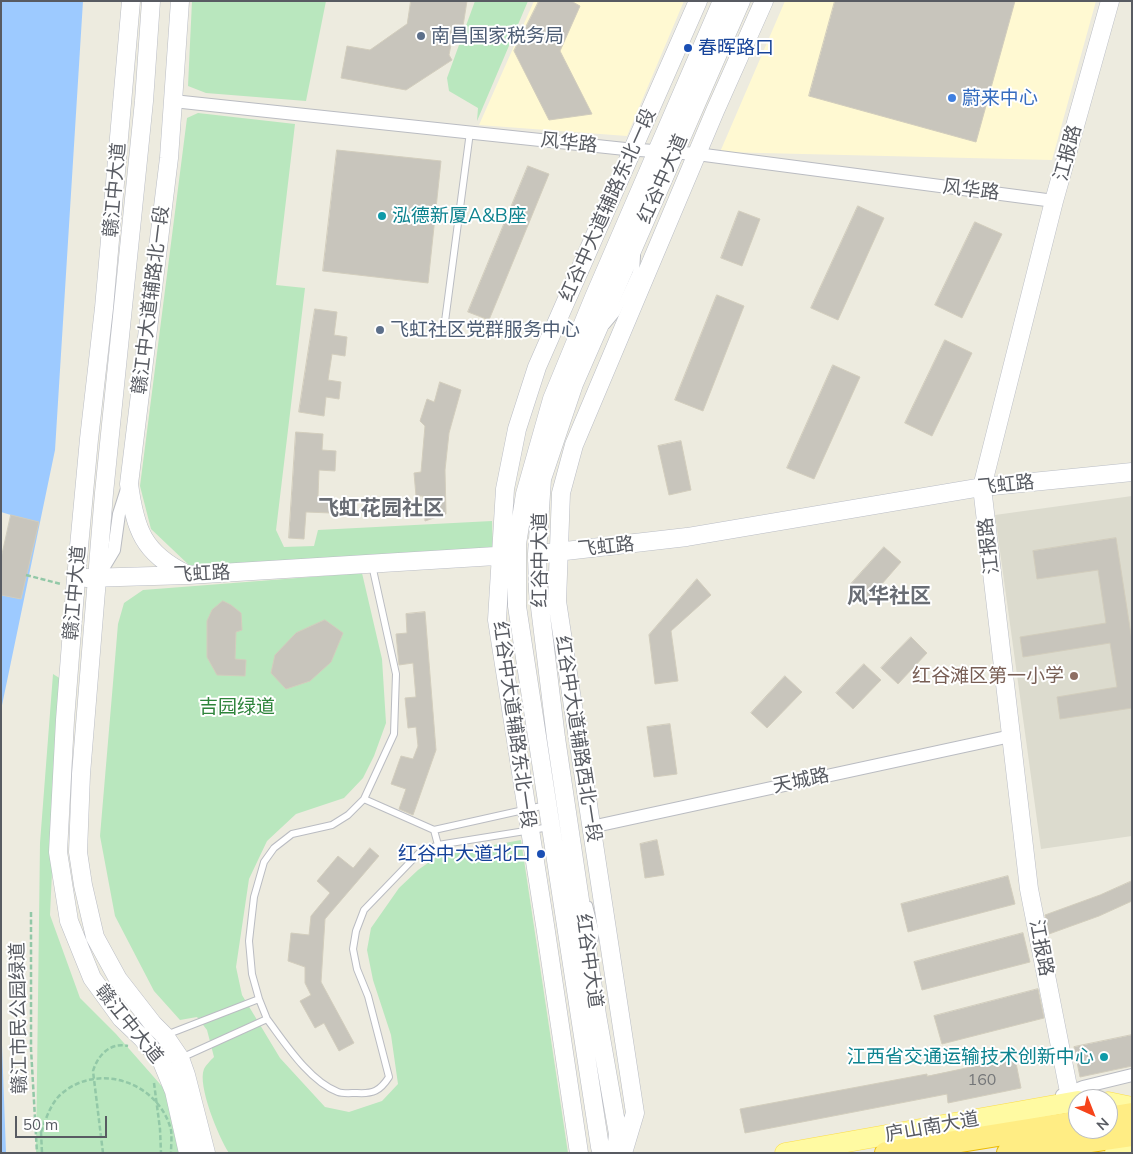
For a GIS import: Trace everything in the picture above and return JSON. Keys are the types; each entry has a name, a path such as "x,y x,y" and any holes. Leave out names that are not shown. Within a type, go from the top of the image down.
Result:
{"highway":[{"path":"886,1153 925,1147 1068,1106"},
{"path":"1118,1116 1132,1114"},
{"path":"1008,1153 1132,1135"}],"main road":[{"name":"庐山南大道","path":"785,1153 1068,1104"},
{"path":"1118,1104 1132,1107"},
{"path":"1115,1153 1132,1144"}],"street":[{"name":"赣江中大道","path":"131,1 104,308 76,579 65,720 58,852 70,921 92,978 121,1018 142,1038 162,1062 174,1091 188,1153"},
{"name":"赣江中大道","path":"151,1 144,101 108,455 81,774 78,852 83,885 95,937 118,979 153,1024 165,1036 180,1058 206,1153"},
{"name":"赣江中大道辅路北一段","path":"180,1 169,158 129,484 132,508 138,527 147,544 169,565 188,575"},
{"name":"红谷中大道辅路东北一段","path":"578,1153 497,620 509,555 505,489 517,429 537,367 698,1"},
{"name":"红谷中大道","path":"602,1153 509,555 552,399 722,1"},
{"name":"红谷中大道","path":"616,1153 618,1134 589,962 556,738 538,598 537,554 542,479 574,384 741,1"},
{"name":"红谷中大道辅路西北一段","path":"623,1153 635,1113 557,601 561,493 574,445 764,1"},
{"name":"江报路","path":"1074,1089 1029,889 982,487 1054,201 1110,1"},
{"name":"风华路","path":"173,101 633,150 697,154 1054,201"},
{"path":"593,341 599,385"},
{"name":"飞虹路","path":"76,579 188,575 559,552 687,537 982,487 1132,472"},
{"path":"98,578 114,550 119,514 129,484"},
{"name":"天城路","path":"591,827 1011,736"},
{"path":"1082,1089 1083,1087 1132,1075"}],"lane":[{"path":"444,329 470,132"},
{"path":"372,564 396,674 394,734 364,799 348,815 332,825 292,834 274,848 264,862 254,897 249,941 252,974 267,1019 287,1047 318,1081 339,1092 368,1094 382,1088 389,1077 368,996 357,969 353,949 356,930 364,910 419,853 438,845 551,827"},
{"path":"364,799 434,830 547,804"},
{"path":"434,830 438,845"},
{"path":"165,1036 259,999"},
{"path":"180,1058 267,1019"}],"path":[{"path":"26,576 60,584 76,579"},
{"name":"赣江市民公园绿道","path":"31,912 31,1049 37,1153"},
{"path":"103,1153 93,1071 96,1061 103,1052 125,1045 132,1048"},
{"path":"153,1077 160,1129 161,1153"},
{"path":"42,1153 41,1132 48,1111 60,1096 76,1084 95,1079 112,1078 131,1082 148,1094 163,1112 171,1130 171,1153"}],"shaded area":[{"path":"534,1 684,1 627,136 479,125"},
{"path":"785,1 1096,1 1052,160 720,152"},
{"name":"红谷滩区第一小学","path":"1132,496 1132,836 1041,849 995,515"}],"green space":[{"path":"192,1 326,1 306,101 206,93 188,86"},
{"path":"475,1 528,1 477,121 478,108 449,91 447,78"},
{"path":"198,113 295,124 276,285 305,288 276,530 284,547 314,546 318,530 492,521 493,550 190,566 151,529 140,486 187,118"},
{"name":"吉园绿道","path":"362,573 382,659 386,723 374,756 363,778 344,798 296,814 267,841 249,879 236,967 242,995 280,1058 325,1107 349,1112 382,1101 398,1084 391,1035 373,980 367,950 371,928 399,888 418,870 439,855 521,840 568,1153 229,1153 220,1136 206,1099 203,1077 204,1069 214,1057 207,1030 197,1017 180,1020 154,991 115,916 100,836 118,624 124,603 143,590"},
{"path":"53,674 61,679 50,915 80,998 116,1034 167,1092 181,1153 36,1153 40,843"}],"water":[{"path":"1,1 83,1 55,450 1,710"},
{"path":"1,1018 6,1153 1,1153"}],"pier":[{"path":"1,512 11,515 1,559"}],"building":[{"name":"南昌国家税务局","path":"411,1 467,1 463,26 455,24 449,55 452,60 406,90 341,78 347,46 370,50 407,24"},
{"path":"539,1 571,1 580,6 560,51 592,114 549,120 514,51"},
{"path":"835,1 1015,1 976,142 809,96"},
{"name":"泓德新厦A&B座","path":"337,150 441,161 428,283 323,271"},
{"path":"528,166 549,174 489,320 468,312"},
{"path":"858,206 884,218 838,320 811,308"},
{"path":"739,211 760,219 742,266 721,258"},
{"path":"975,222 1002,234 962,318 935,305"},
{"path":"717,295 744,306 703,411 675,400"},
{"path":"315,309 337,312 334,335 347,337 345,356 332,354 328,380 341,382 339,399 326,397 324,416 299,412"},
{"path":"945,340 972,353 932,436 905,423"},
{"path":"833,365 860,377 814,479 787,468"},
{"path":"440,382 461,390 449,433 445,470 446,514 425,521 423,496 416,496 414,473 421,472 425,426 420,421 427,399 434,402"},
{"path":"296,432 323,434 322,450 336,451 335,471 319,470 318,497 332,497 331,513 306,512 304,539 289,538"},
{"path":"681,441 691,490 669,495 658,446"},
{"path":"11,515 39,522 21,599 1,595 1,559"},
{"path":"1116,538 1132,641 1132,708 1060,719 1057,697 1117,687 1110,643 1023,657 1020,637 1106,623 1098,570 1037,579 1033,551"},
{"path":"884,547 901,562 868,600 851,584"},
{"path":"697,579 711,595 671,631 678,681 655,684 649,635"},
{"path":"223,601 241,613 242,630 236,632 235,659 246,660 245,676 217,675 207,657 207,621 212,610"},
{"path":"425,612 436,750 413,815 399,809 406,789 391,784 401,756 413,759 418,746 416,727 408,728 405,698 416,697 413,663 399,665 396,634 407,633 406,614"},
{"path":"325,620 343,633 331,662 310,681 286,689 271,673 275,655 296,633"},
{"path":"911,637 927,653 898,684 881,668"},
{"path":"864,664 881,680 853,709 836,693"},
{"path":"785,676 802,692 767,728 751,713"},
{"path":"670,724 677,774 654,777 647,727"},
{"path":"657,840 664,875 645,878 640,844"},
{"path":"370,848 379,856 325,919 321,982 354,1043 339,1051 324,1023 315,1028 300,1001 311,995 305,983 305,967 288,961 291,933 309,935 311,916 330,893 317,881 338,856 353,868"},
{"path":"1008,876 1015,904 908,932 901,904"},
{"path":"1132,881 1132,901 1099,916 1049,934 1045,915"},
{"path":"1023,933 1030,962 922,990 914,962"},
{"path":"1038,989 1044,1018 942,1044 934,1016"},
{"name":"江西省交通运输技术创新中心","path":"1132,1035 1132,1066 1080,1077 1074,1047"},
{"path":"1015,1058 1021,1088 948,1103 947,1094 745,1133 740,1109 927,1074 927,1076"}],"place":[{"name":"南昌国家税务局","path":"421,36"},
{"name":"春晖路口","path":"688,48"},
{"name":"蔚来中心","path":"952,98"},
{"name":"泓德新厦A&B座","path":"382,216"},
{"name":"飞虹社区党群服务中心","path":"380,330"},
{"name":"红谷滩区第一小学","path":"1074,676"},
{"name":"红谷中大道北口","path":"541,854"},
{"name":"江西省交通运输技术创新中心","path":"1104,1057"}],"district":[{"name":"飞虹花园社区","path":"381,509"},
{"name":"风华社区","path":"889,597"}]}
